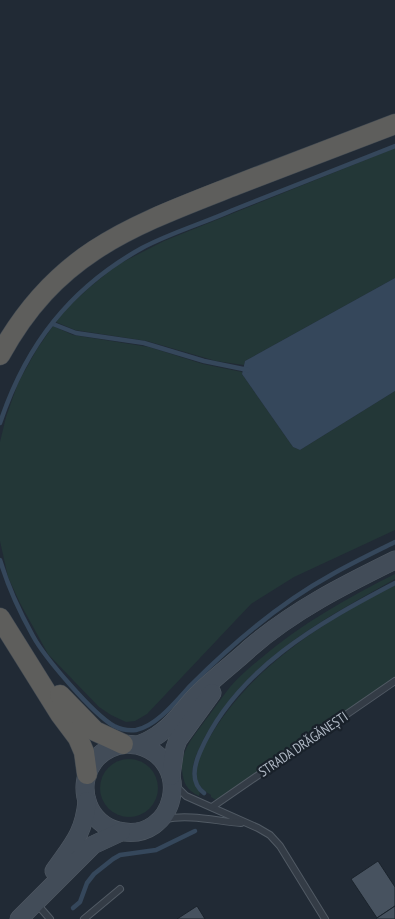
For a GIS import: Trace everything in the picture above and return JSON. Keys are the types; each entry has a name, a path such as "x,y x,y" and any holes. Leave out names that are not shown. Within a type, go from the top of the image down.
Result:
{"highway":[{"path":"0,355 16,328 47,289 84,256 111,238 167,212 395,124"},
{"path":"0,618 60,714 78,738 84,752 87,774"},
{"path":"27,662 90,727 101,735 130,745"}],"main road":[{"path":"25,912 77,838 85,818 87,774 94,762 104,752 130,745 162,732 199,692 271,631 310,604 395,560"},
{"path":"25,912 93,845 121,832 142,831 159,820 170,803 175,748 178,740 235,662"},
{"path":"130,745 150,749 161,758 172,779"},
{"path":"87,801 97,819 108,827 121,832"}],"lane":[{"name":"STRADA DRĂGĂNEȘTI","path":"212,807 395,681"},
{"path":"172,779 186,796 264,831 280,846 325,919"},
{"path":"159,820 179,816 248,824"},
{"path":"84,919 120,889"},
{"path":"25,912 50,919"}],"green space":[{"path":"395,148 395,278 245,361 244,365 216,361 147,341 75,330 56,322 67,308 117,265 164,241"},
{"path":"53,326 73,335 149,347 203,364 242,372 293,447 300,450 395,391 395,530 294,577 251,604 147,714 135,721 126,722 99,707 48,654 8,577 0,541 0,442 6,417 18,383 37,349"},
{"path":"395,574 395,579 323,620 279,652 258,669 239,689 206,734 193,768 194,780 200,792 199,796 191,791 184,782 182,774 182,762 186,749 234,682 276,646 308,623 359,592"},
{"path":"395,585 395,679 283,754 219,802 211,797 198,783 197,765 207,742 243,692 265,670 314,632"},
{"path":"129,759 140,761 150,767 156,777 158,788 156,799 150,809 140,815 129,817 118,815 108,809 102,799 100,788 102,777 108,767 118,761"}],"water":[{"path":"395,278 395,391 300,450 293,447 242,374 245,361"}],"building":[{"path":"378,861 395,887 395,906 377,918 351,879"},
{"path":"197,906 205,919 177,919"},
{"path":"395,906 395,919 376,919 377,918"}],"waterway":[{"path":"0,423 23,368 37,344 72,300 116,264 142,248 164,238 395,146"},
{"path":"53,324 76,333 144,343 204,361 248,370"},
{"path":"0,560 19,608 33,636 48,658 70,685 105,720 125,730 136,730 144,728 159,718 223,654 275,611 331,575 395,542"},
{"path":"204,793 195,779 196,763 216,723 235,696 282,651 309,632 395,583"},
{"path":"73,908 80,902 87,883 94,874 113,859 120,855 156,850 195,831"}]}
